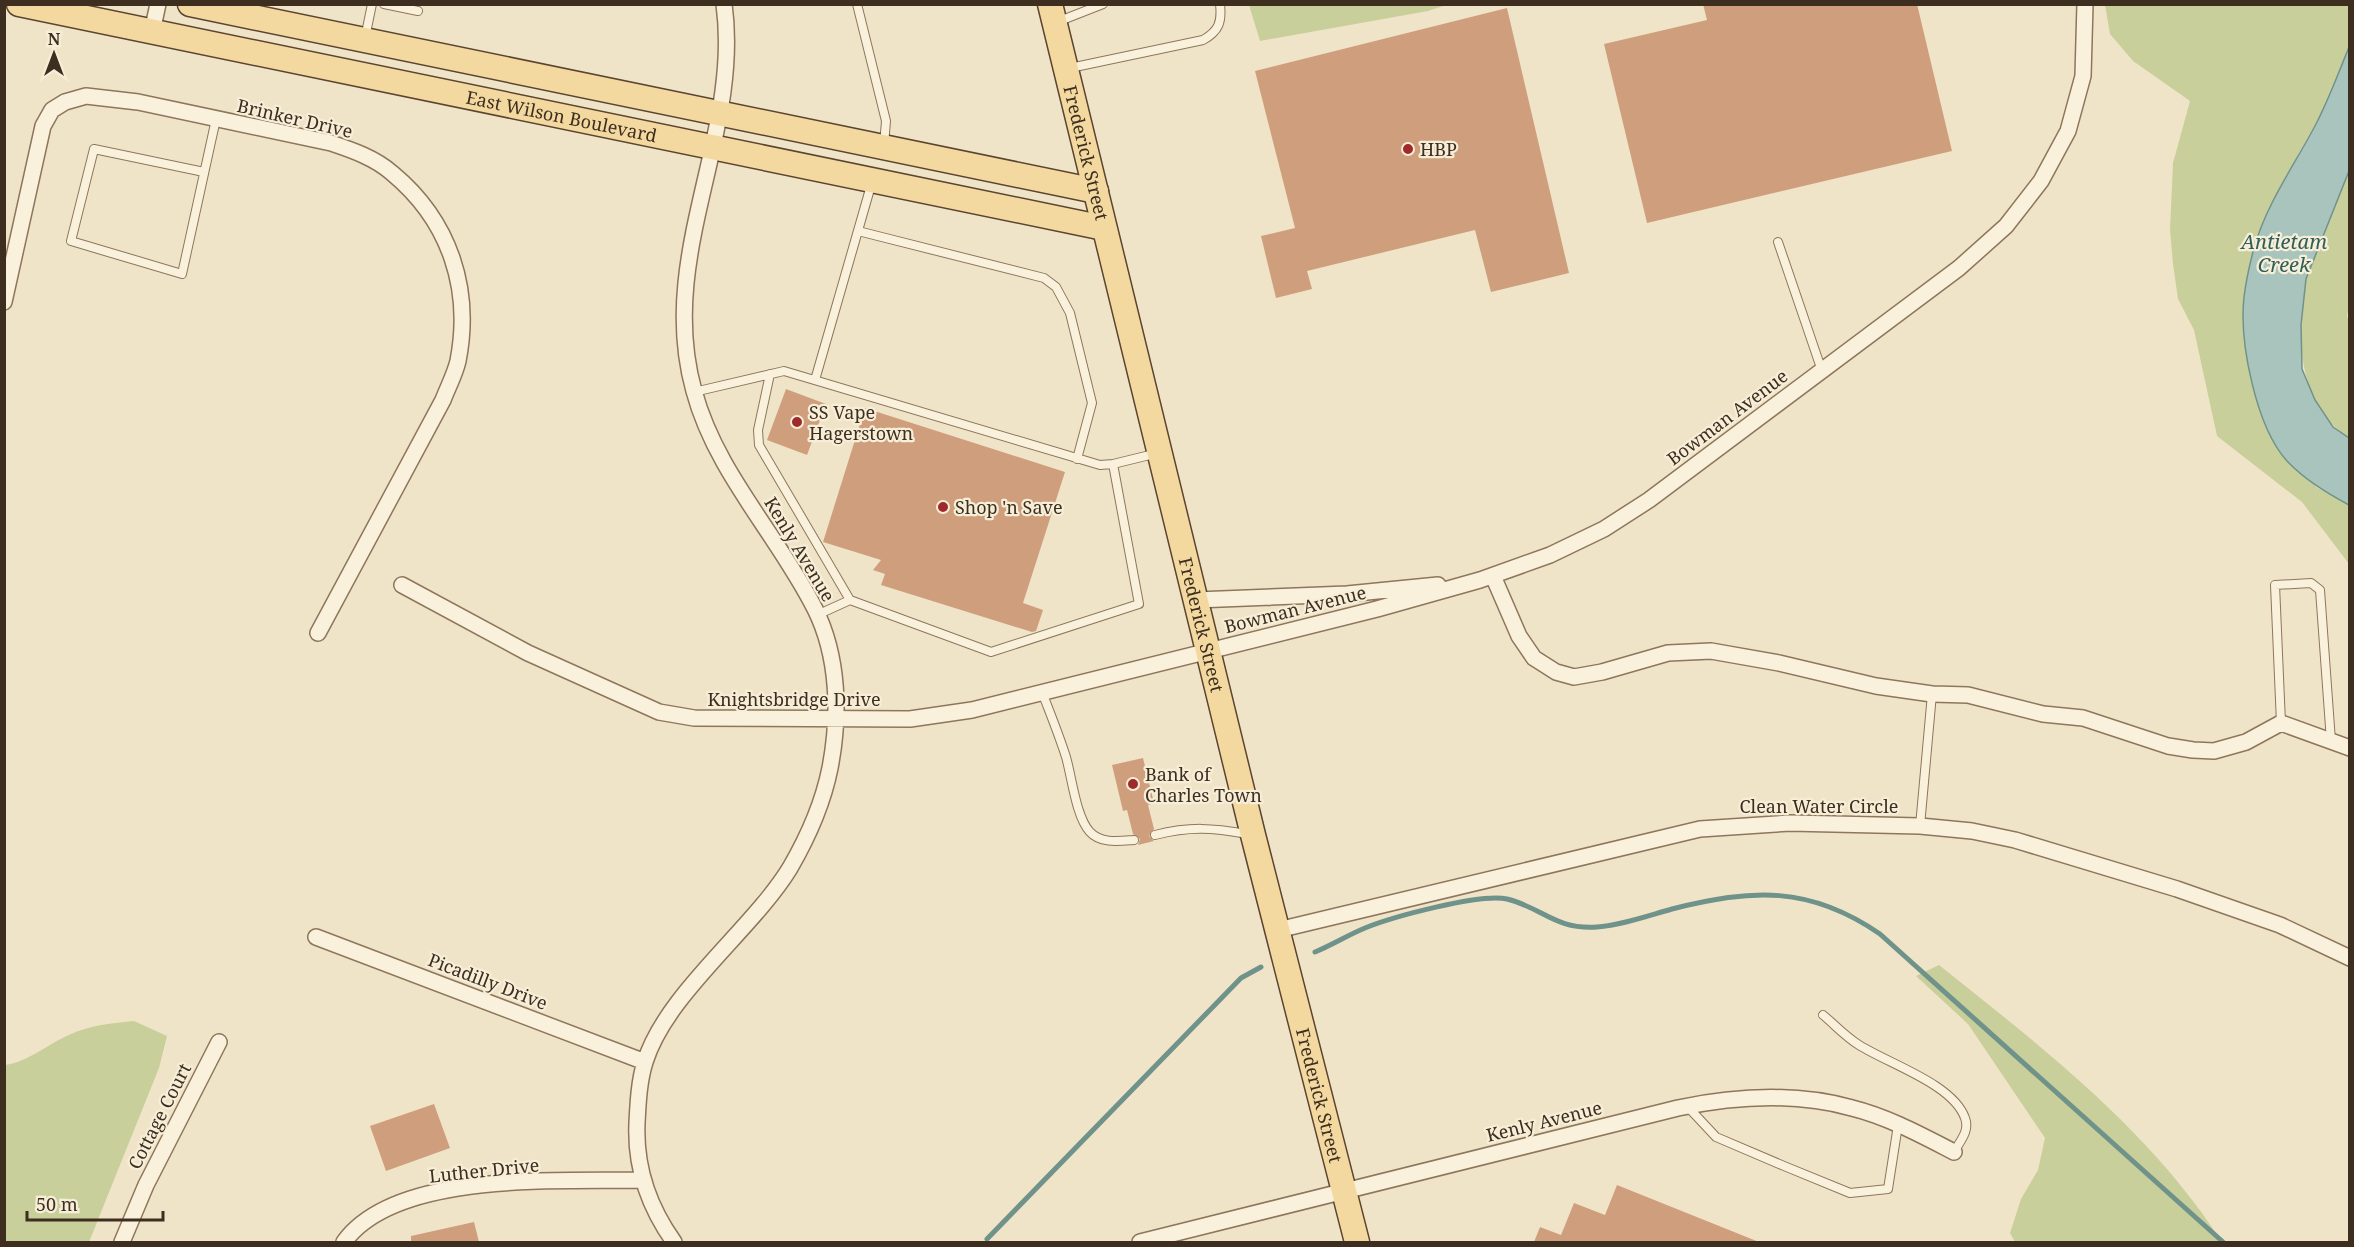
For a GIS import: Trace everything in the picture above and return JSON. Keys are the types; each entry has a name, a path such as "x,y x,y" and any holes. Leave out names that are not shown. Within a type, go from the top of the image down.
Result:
{"main road":[{"name":"East Wilson Boulevard","path":"19,4 1104,228"},
{"name":"East Wilson Boulevard","path":"190,4 1096,190"},
{"name":"Frederick Street","path":"1052,14 1207,650 1357,1242"},
{"path":"873,181 877,170 885,164 968,181 982,178 991,169"}],"street":[{"path":"152,32 158,4"},
{"name":"Kenly Avenue","path":"674,1242 654,1209 642,1180 636,1141 637,1109 645,1062 681,1001 788,870 806,838 821,802 837,719 834,678 826,639 817,615 720,456 694,392 685,355 683,306 685,275 719,113 726,65 727,26 724,4"},
{"name":"Bowman Avenue","path":"1207,650 1377,609 1486,578 1551,555 1604,529 1648,500 1959,268 2006,226 2041,181 2068,131 2083,76 2085,4"},
{"name":"Brinker Drive","path":"4,302 43,126 52,110 65,102 86,96 138,102 331,143 358,153 391,171 416,195 439,229 454,261 463,301 457,364 442,400 318,633"},
{"path":"1196,600 1347,594 1486,578 1534,658 1556,672 1574,677 1602,672 1668,653 1711,651 1779,663 1876,686 1932,694 1968,695 2043,714 2083,718 2168,746 2193,750 2214,751 2246,742 2281,723 2349,748"},
{"name":"Knightsbridge Drive","path":"402,585 528,653 659,712 694,718 837,719 935,716 1042,692 1207,650"},
{"name":"Clean Water Circle","path":"1278,930 1700,829 1790,823 1920,826 1972,831 2015,840 2177,889 2280,925 2349,958"},
{"name":"Picadilly Drive","path":"316,937 645,1062"},
{"name":"Cottage Court","path":"122,1242 146,1185 219,1042"},
{"name":"Kenly Avenue","path":"1140,1242 1687,1107 1729,1099 1774,1097 1852,1108 1898,1125 1954,1152"},
{"name":"Luther Drive","path":"344,1242 367,1219 398,1202 425,1194 525,1183 642,1180"}],"lane":[{"path":"365,40 372,4"},
{"path":"384,4 418,11"},
{"path":"857,4 886,121 884,147"},
{"path":"1052,14 1103,4"},
{"path":"1066,69 1203,40 1214,34 1222,20 1220,4"},
{"path":"204,171 94,150 71,241 182,273 216,119"},
{"path":"815,380 873,181"},
{"path":"858,231 1044,278 1056,286 1070,313 1092,403 1077,459"},
{"path":"1778,242 1822,371"},
{"path":"694,392 784,371 1100,465 1160,453"},
{"path":"770,374 758,430 759,445 850,600 991,652 1139,604 1113,464"},
{"path":"2281,723 2274,585 2311,583 2320,590 2331,741"},
{"path":"817,615 850,600"},
{"path":"1042,692 1082,818 1090,832 1100,839 1116,842 1134,840"},
{"path":"1920,826 1932,694"},
{"path":"1155,835 1186,828 1211,827 1253,835"},
{"path":"1823,1015 1857,1043 1941,1089 1958,1103 1966,1120 1966,1132 1954,1152"},
{"path":"1687,1107 1716,1137 1850,1193 1888,1190 1898,1125"}],"green space":[{"path":"1249,4 1446,5 1428,11 1260,41"},
{"path":"2105,5 2349,5 2349,47 2317,121 2281,185 2255,246 2244,298 2316,487 2349,505 2349,564 2302,502 2217,436 2194,330 2178,299 2170,230 2173,163 2190,101 2133,61 2110,34"},
{"path":"2349,171 2350,300 2347,316 2350,324 2349,438 2332,424 2319,407 2310,388 2304,368 2301,324 2308,271"},
{"path":"1939,965 2055,1059 2128,1127 2162,1163 2222,1242 2015,1242 2010,1233 2021,1199 2038,1170 2045,1138 1968,1024 1916,976"},
{"path":"134,1021 167,1036 159,1068 89,1242 5,1242 5,1065 22,1060 85,1029"}],"water":[{"name":"Antietam Creek","path":"2349,47 2349,171 2306,279 2301,325 2302,369 2315,400 2333,427 2349,438 2349,505 2324,491 2301,474 2276,446 2258,406 2252,383 2247,360 2243,316 2247,278 2254,248 2266,215 2317,122"}],"building":[{"path":"1703,4 1917,4 1952,151 1647,223 1604,44 1707,20"},
{"name":"HBP","path":"1507,8 1569,273 1491,292 1475,230 1307,271 1312,289 1276,298 1261,236 1295,228 1255,71"},
{"name":"SS Vape Hagerstown","path":"786,389 826,404 807,455 767,440"},
{"name":"Shop 'n Save","path":"865,408 1065,472 1023,603 1043,610 1036,631 1032,632 881,585 885,574 873,570 881,560 823,542"},
{"name":"Bank of Charles Town","path":"1143,758 1154,803 1148,805 1154,829 1149,836 1154,841 1138,845 1140,839 1133,834 1127,810 1123,811 1112,765"},
{"path":"434,1104 450,1148 386,1171 370,1126"},
{"path":"1617,1185 1759,1242 1534,1242 1540,1227 1561,1235 1574,1203 1605,1215"},
{"path":"474,1222 479,1242 411,1242 411,1236"}],"waterway":[{"path":"1315,952 1378,923 1415,912 1477,899 1507,899 1530,907 1559,922 1582,927 1616,924 1701,902 1728,898 1754,895 1804,899 1854,918 1880,934 2223,1242"},
{"path":"987,1239 1241,978 1261,967"}],"place":[{"name":"HBP","path":"1408,149"},
{"name":"SS Vape Hagerstown","path":"797,422"},
{"name":"Shop 'n Save","path":"943,507"},
{"name":"Bank of Charles Town","path":"1133,784"}]}
